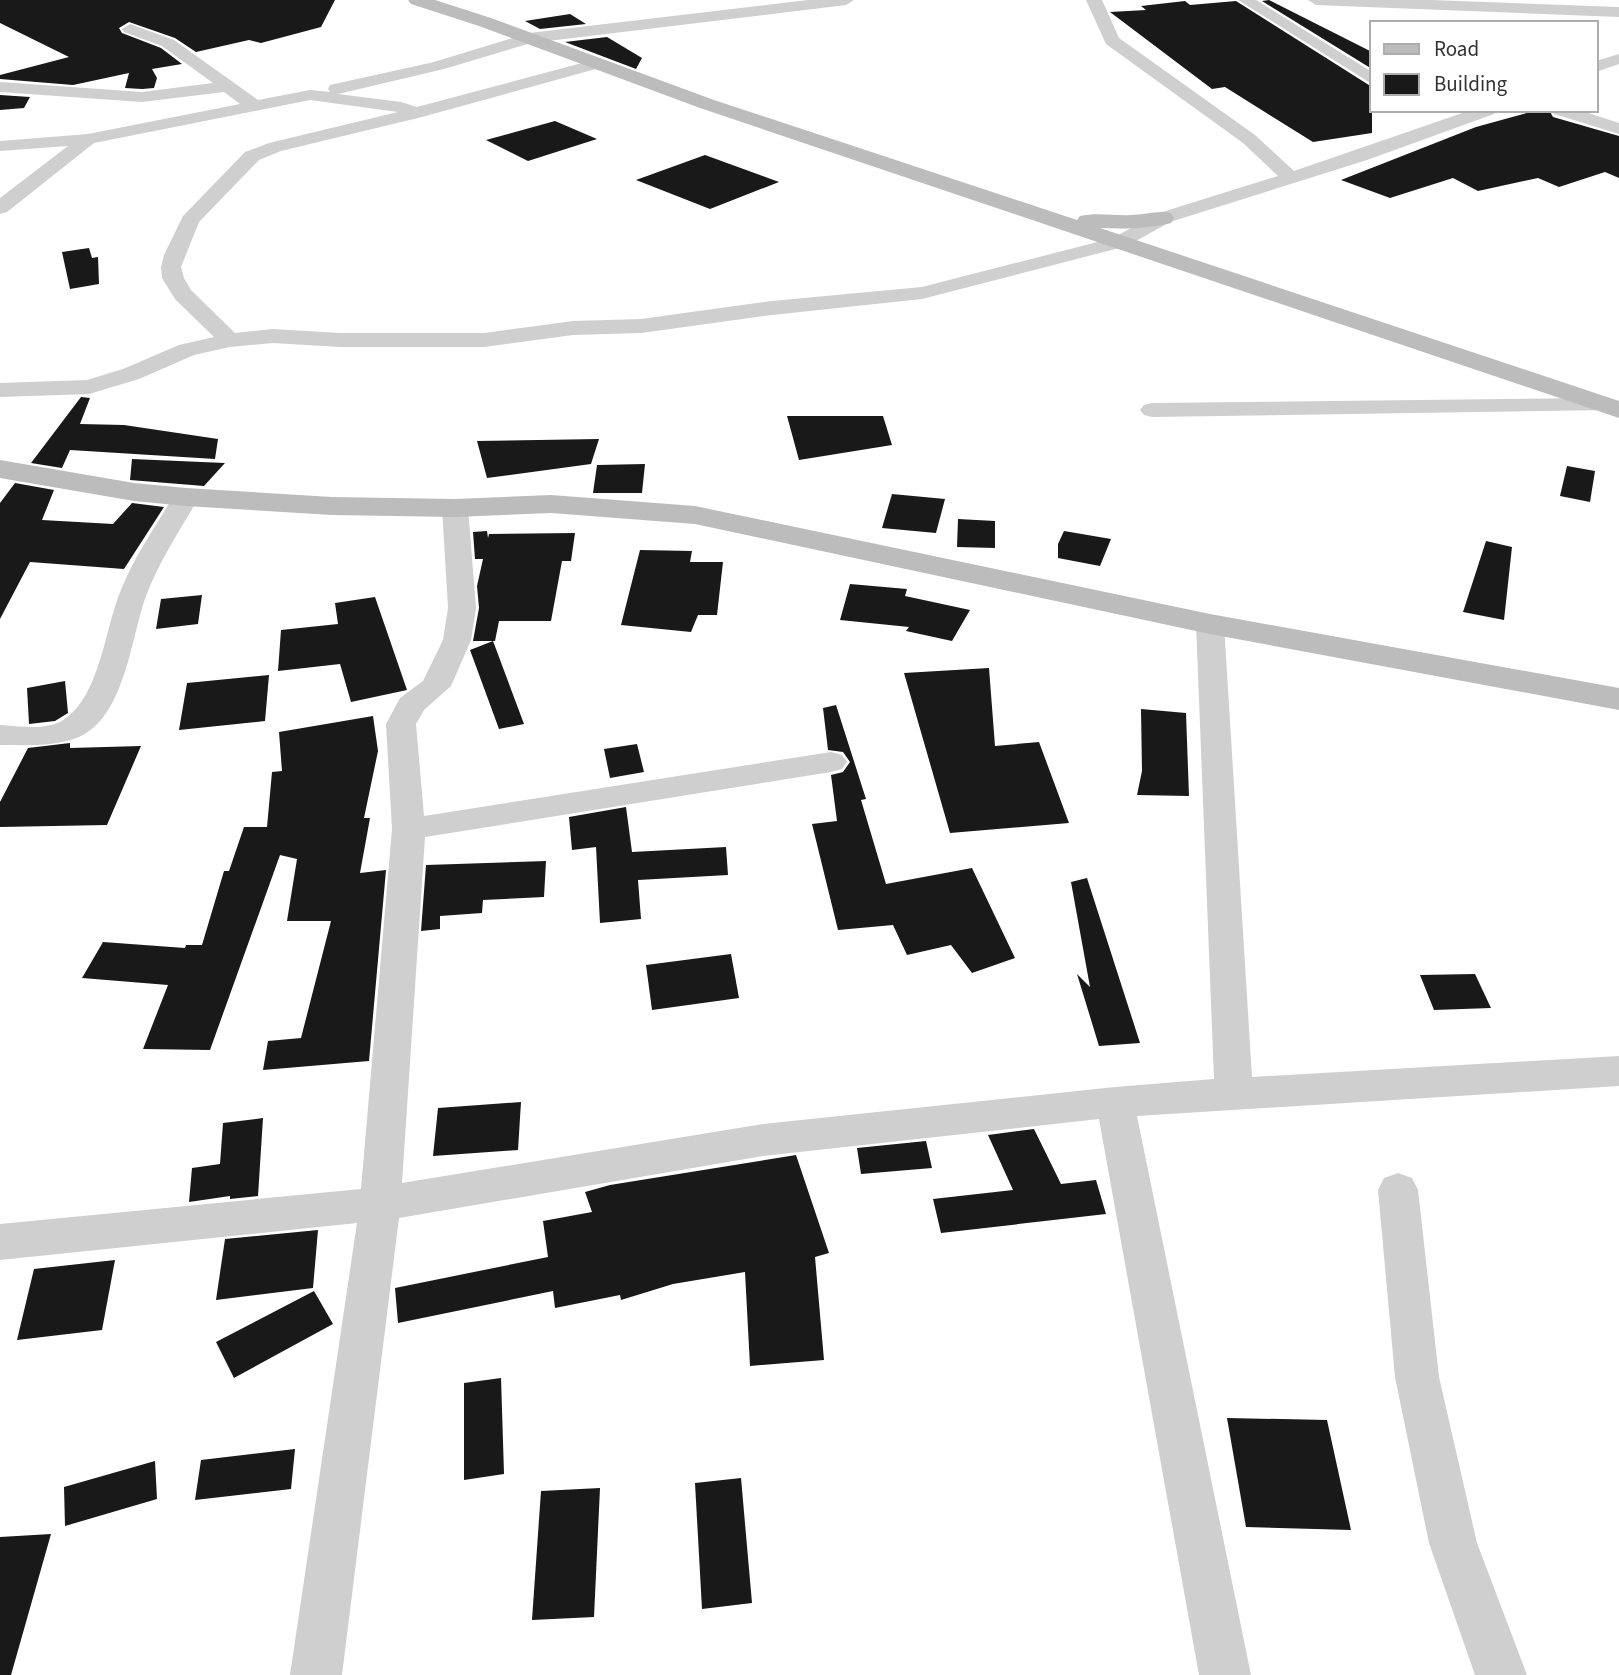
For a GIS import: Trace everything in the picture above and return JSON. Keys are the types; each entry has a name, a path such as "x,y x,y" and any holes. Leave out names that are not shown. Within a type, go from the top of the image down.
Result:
{"street":[{"path":"416,0 1610,408"},
{"path":"0,146 88,139 310,95 438,66 529,38 846,0"},
{"path":"1094,0 1112,41 1249,139 1290,177"},
{"path":"1246,0 1370,78"},
{"path":"1315,0 1424,2 1611,12"},
{"path":"1584,0 1611,12"},
{"path":"130,29 168,43 188,55 255,106"},
{"path":"1598,66 1619,59"},
{"path":"230,340 183,294 173,278 171,267 190,220 252,156 275,147 597,64"},
{"path":"0,87 131,97 227,86"},
{"path":"310,95 401,107 415,113"},
{"path":"1441,112 1457,120"},
{"path":"0,390 89,387 131,374 187,350 230,340 273,336 468,340 573,328 641,327 772,308 922,293 1120,242 1163,218 1373,151 1482,112"},
{"path":"1566,112 1619,130"},
{"path":"0,208 88,139"},
{"path":"1045,217 1101,222 1163,218"},
{"path":"1152,410 1610,408"},
{"path":"0,469 134,492 186,497 332,506 455,508 551,504 695,515 1210,624 1619,699"},
{"path":"0,735 60,734 76,726 88,715 102,691 132,595 186,497"},
{"path":"316,1675 380,1204 409,829 401,724 411,705 436,686 457,640 462,608 455,508"},
{"path":"1210,624 1234,1093"},
{"path":"409,829 831,762"},
{"path":"0,1242 380,1204 763,1140 1115,1102 1619,1071"},
{"path":"1115,1102 1226,1675"},
{"path":"1398,1190 1417,1377 1453,1543 1501,1675"}],"building":[{"path":"0,0 335,0 321,27 261,43 249,40 196,52 175,38 129,22 119,28 122,33 161,48 182,64 152,69 157,78 154,88 142,89 125,88 129,73 73,85 0,79 0,75 69,57 0,23"},
{"path":"1269,0 1370,51 1370,68 1262,1"},
{"path":"1185,1 1190,5 1236,1 1370,86 1372,133 1313,142 1225,87 1212,89 1110,12 1146,10 1141,6"},
{"path":"570,14 586,24 540,29 525,21"},
{"path":"607,37 642,58 636,69 565,42"},
{"path":"0,95 30,97 24,108 0,110"},
{"path":"1531,112 1550,112 1553,117 1619,136 1619,178 1605,172 1559,187 1538,178 1478,191 1453,178 1390,198 1341,180 1476,127"},
{"path":"555,121 597,139 528,161 486,140"},
{"path":"705,155 779,182 710,209 636,180"},
{"path":"89,248 92,258 98,257 99,284 70,289 62,252"},
{"path":"81,397 90,398 80,424 124,425 218,439 215,459 70,450 62,468 31,463"},
{"path":"787,416 883,416 892,445 799,460"},
{"path":"599,439 591,464 487,478 477,441"},
{"path":"132,459 225,463 204,486 130,480"},
{"path":"645,464 642,493 593,493 597,465"},
{"path":"1567,466 1595,471 1590,502 1560,496"},
{"path":"15,483 54,490 42,520 113,524 132,503 164,507 124,569 30,562 0,619 0,503"},
{"path":"892,494 945,499 936,533 882,528"},
{"path":"958,519 995,521 995,548 957,547"},
{"path":"487,531 488,538 489,534 575,533 571,561 562,561 551,621 499,621 495,641 473,641 479,608 477,586 483,559 475,559 473,532"},
{"path":"1064,531 1111,539 1100,566 1058,558 1058,544"},
{"path":"1486,541 1512,547 1504,620 1463,612"},
{"path":"640,550 692,551 690,562 723,562 717,615 698,615 691,632 621,625"},
{"path":"850,584 907,589 905,596 970,610 952,641 906,631 909,627 840,620"},
{"path":"202,595 198,624 156,629 161,599"},
{"path":"375,597 407,690 351,702 340,664 278,671 281,630 338,624 335,603"},
{"path":"493,641 524,724 499,729 470,650"},
{"path":"989,668 995,746 1039,742 1069,823 950,833 904,673"},
{"path":"269,675 265,721 179,730 187,683"},
{"path":"65,681 68,713 55,721 29,724 27,688"},
{"path":"836,705 866,799 861,800 886,884 972,868 1015,958 972,973 951,945 907,955 893,925 838,930 812,824 837,821 831,775 843,772 850,762 843,752 828,750 823,708"},
{"path":"1141,709 1186,713 1189,796 1137,795 1142,771"},
{"path":"373,716 378,751 364,818 370,818 360,873 386,870 369,1061 263,1070 268,1041 301,1038 331,921 287,921 297,859 280,855 210,1050 143,1049 168,985 82,978 103,942 185,948 186,945 202,945 224,871 229,871 244,827 267,827 272,772 282,771 279,732"},
{"path":"70,743 70,748 141,746 107,825 0,827 0,802 28,748"},
{"path":"637,744 644,772 610,778 604,749"},
{"path":"626,807 632,852 726,847 728,875 638,880 641,919 600,923 596,847 572,850 569,817"},
{"path":"546,861 544,897 483,900 482,913 440,916 440,929 421,931 426,865"},
{"path":"1087,878 1140,1043 1099,1046 1077,974 1090,987 1071,882"},
{"path":"731,954 739,998 652,1010 646,965"},
{"path":"1475,974 1491,1008 1434,1010 1420,975"},
{"path":"521,1102 518,1150 433,1156 438,1108"},
{"path":"263,1118 258,1196 230,1199 230,1196 189,1202 192,1168 220,1164 223,1123"},
{"path":"1034,1129 1061,1184 1096,1180 1106,1214 941,1233 933,1199 1013,1190 988,1135"},
{"path":"926,1141 932,1168 861,1174 857,1148"},
{"path":"796,1155 829,1253 815,1257 824,1360 750,1366 745,1272 673,1284 621,1300 620,1295 555,1308 553,1291 398,1323 395,1288 548,1257 543,1221 592,1212 585,1192 610,1185"},
{"path":"318,1230 313,1288 216,1300 225,1239"},
{"path":"115,1260 102,1330 17,1340 34,1269"},
{"path":"314,1291 333,1324 234,1378 216,1342"},
{"path":"501,1378 504,1474 464,1480 464,1383"},
{"path":"1227,1418 1327,1420 1351,1530 1246,1527"},
{"path":"295,1449 291,1489 195,1500 201,1460"},
{"path":"155,1461 157,1499 65,1526 64,1487"},
{"path":"741,1478 752,1603 702,1609 695,1483"},
{"path":"600,1488 594,1617 532,1620 541,1491"},
{"path":"51,1534 11,1675 0,1675 0,1537"}]}
